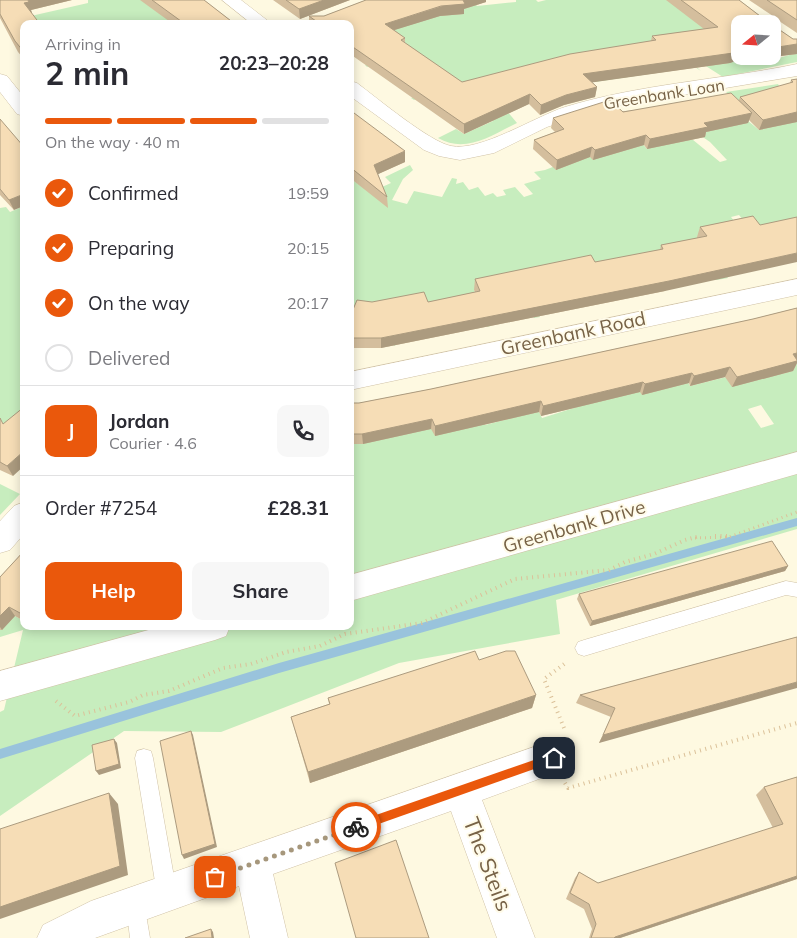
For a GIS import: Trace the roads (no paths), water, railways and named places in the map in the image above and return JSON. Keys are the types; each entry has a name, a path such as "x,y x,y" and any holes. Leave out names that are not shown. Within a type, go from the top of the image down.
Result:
{"street":[{"path":"230,0 257,20"},
{"name":"Greenbank Loan","path":"354,90 431,146 441,151 462,155 484,150 550,119 602,104 646,94 740,82 797,70"},
{"path":"0,80 20,105"},
{"name":"Greenbank Road","path":"354,380 797,287"},
{"name":"Greenbank Drive","path":"354,587 797,463"},
{"path":"0,541 20,518"},
{"path":"0,686 201,630"},
{"path":"56,938 91,920 148,912 252,864 554,758"},
{"name":"The Steils","path":"460,790 516,938"},
{"path":"252,864 269,938"}],"lane":[{"path":"584,648 786,588 797,590"},
{"path":"144,758 148,912"}],"waterway":[{"path":"0,754 279,668 797,522"}]}
